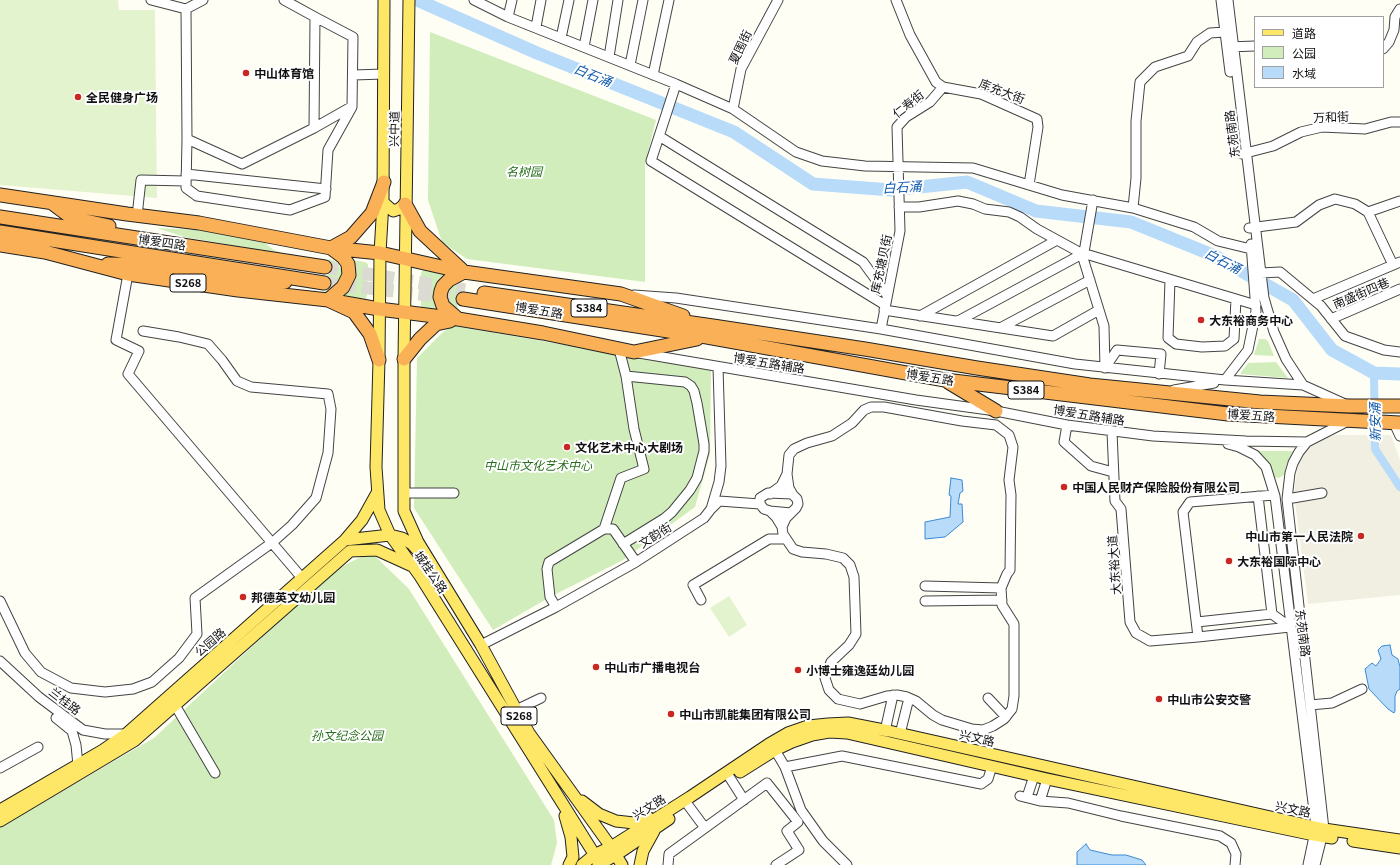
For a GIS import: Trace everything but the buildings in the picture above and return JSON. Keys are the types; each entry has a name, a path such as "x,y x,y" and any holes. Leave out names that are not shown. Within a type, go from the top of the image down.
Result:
{"highway":[{"path":"331,248 351,237 372,213 384,182"},
{"path":"0,195 199,224 331,248 380,253 464,272 621,294 710,331"},
{"path":"50,202 72,218 119,228 133,238"},
{"path":"405,204 420,231 464,272"},
{"name":"博爱四路","path":"0,217 325,267"},
{"name":"博爱四路","path":"0,232 324,283"},
{"name":"S268","path":"0,245 46,252 128,274 238,290 328,300 404,312"},
{"path":"328,300 343,287 349,275 348,264 343,257 331,248"},
{"path":"46,252 60,253 97,262 154,265 271,284 284,282 294,278"},
{"path":"458,319 443,306 440,297 443,286 449,280 464,272"},
{"name":"博爱五路","path":"464,294 710,331 865,349 1090,385 1260,402 1350,406 1400,406"},
{"name":"S268","path":"328,300 354,312 370,334 379,360"},
{"path":"404,312 543,333 634,352 710,331"},
{"path":"404,359 420,339 436,324 458,319"},
{"name":"博爱五路","path":"710,331 945,380 1228,414 1392,422"},
{"path":"945,380 996,411"}],"main road":[{"name":"兴中道","path":"406,258 405,204 409,0"},
{"name":"兴中道","path":"380,253 384,182 384,5"},
{"path":"383,202 393,211 399,209 405,204"},
{"name":"城桂公路","path":"380,253 376,467 379,510 390,535 412,566 598,862"},
{"name":"城桂公路","path":"406,258 404,312 404,511 418,542 481,645 529,733 614,851 622,865"},
{"name":"公园路","path":"106,753 345,540 362,520 378,492"},
{"path":"345,540 390,535 402,538 412,544 434,568"},
{"name":"公园路","path":"0,821 106,753 134,741 350,551 377,550 412,566"},
{"name":"兴文路","path":"582,865 598,862 689,801 769,744 788,733 808,726 848,723 885,730 1319,832 1400,840"},
{"name":"兴文路","path":"614,851 657,827 689,801 775,750 812,735 829,732 847,733 1047,779 1400,848"},
{"name":"公园路","path":"0,810 80,769"},
{"path":"573,795 599,814 616,821 634,823 689,801"},
{"path":"560,802 571,837 573,857 569,865"},
{"path":"640,865 643,851 651,834 657,827"}],"street":[{"path":"151,0 186,9 203,0"},
{"path":"186,9 186,188 197,196 290,210 325,197 328,150 352,107 353,38 284,0"},
{"path":"474,0 536,28 653,75 675,88 733,109 796,152 822,161 865,166 973,168 1093,205 1133,208 1194,227 1218,241 1252,249"},
{"path":"508,16 512,0"},
{"path":"536,28 541,0"},
{"path":"562,38 569,0"},
{"path":"584,47 593,0"},
{"path":"608,57 618,0"},
{"path":"630,65 643,0"},
{"path":"653,75 669,0"},
{"name":"夏围街","path":"733,109 741,68 778,0"},
{"path":"896,0 910,35 924,61 936,82 943,87"},
{"name":"东苑南路","path":"1221,0 1224,32 1230,46"},
{"name":"东苑南路","path":"1228,0 1230,46 1258,267"},
{"path":"1384,48 1389,42 1394,30 1395,17 1400,9"},
{"path":"314,128 315,17"},
{"path":"1133,208 1136,178 1136,121 1140,82 1155,67 1188,56 1197,42 1210,33 1224,32"},
{"path":"1230,46 1254,46"},
{"path":"353,75 384,74"},
{"name":"仁寿街","path":"898,167 897,127 906,117 930,102 943,87"},
{"name":"库充大街","path":"943,87 981,94 1037,118 1038,127 1029,185"},
{"path":"675,88 651,161 885,308 920,316 1053,336 1099,310"},
{"path":"187,140 242,164 352,107"},
{"name":"万和街","path":"1244,153 1272,146 1301,132 1322,127 1365,128 1391,122 1400,122"},
{"path":"659,136 863,262 887,295"},
{"name":"库充塘贝街","path":"881,329 900,231 898,167"},
{"path":"137,216 141,180 186,178 326,189"},
{"path":"1252,227 1296,222 1319,205 1335,199 1355,204 1368,212 1396,264 1313,299"},
{"path":"899,205 919,207 958,201 973,204 985,209 1009,212 1020,217 1057,240 1084,253 1236,299 1256,302"},
{"path":"1368,212 1400,201"},
{"path":"1093,205 1083,258 1104,326 1105,368"},
{"name":"东苑南路","path":"1252,227 1252,249 1258,267"},
{"path":"920,316 1057,240"},
{"path":"958,321 1084,253"},
{"path":"1258,267 1280,272 1313,299 1345,336 1384,350 1400,352"},
{"path":"1161,393 1225,380 1248,350 1256,311 1258,267"},
{"path":"1258,267 1265,302 1274,332 1286,359 1303,386"},
{"path":"128,274 116,340 139,351 128,374 302,578"},
{"path":"1000,328 1090,280"},
{"path":"1170,280 1168,338 1176,344 1202,347 1225,346 1234,339 1236,299"},
{"name":"南盛街四巷","path":"1331,319 1400,289"},
{"name":"博爱五路","path":"621,294 676,298 881,329 1074,364 1158,374 1303,386 1350,406"},
{"path":"0,601 25,653 41,672 71,688 105,692 133,689 152,682 179,658 197,634 195,598 272,543 292,525 316,498 328,453 331,409 328,394 251,387 237,381 208,344 179,337 142,331"},
{"path":"604,528 620,478 644,469 634,429 626,376 619,348"},
{"path":"1105,368 1117,350 1161,354 1158,374"},
{"name":"博爱五路辅路","path":"634,352 916,400 996,411 1112,432 1153,436 1211,440 1308,442 1348,421"},
{"name":"文韵街","path":"481,645 556,607 636,562 704,518 710,509 717,490 721,466 718,367"},
{"path":"623,544 672,512 698,478 704,451 697,403 691,386 685,382 626,376"},
{"path":"770,494 781,486 786,474 789,455 794,449 806,443 832,436 852,423 864,410 871,407 884,407 962,421 996,425 1009,435 1013,447 1010,480 1010,570 1006,574 1001,588 1002,605 1014,624 1014,696 1012,709 1006,717 993,726 983,730 972,729 942,720 933,715 916,701 909,698 893,695 860,704 838,699 829,690 825,678 831,662 849,645 856,634 854,577 850,566 843,558 826,554 802,552 793,549 783,534 782,527 776,517 770,511"},
{"path":"1392,422 1400,436"},
{"path":"1067,424 1064,442 1091,466 1113,472"},
{"name":"大东裕大道","path":"1112,432 1115,501 1121,509 1130,622 1136,633 1150,641 1290,627"},
{"name":"东苑南路","path":"1211,440 1238,447 1255,455 1266,467 1274,495 1290,627 1319,832 1308,865"},
{"name":"东苑南路","path":"1308,442 1299,452 1293,463 1290,473 1287,499 1310,705 1319,832 1315,865"},
{"path":"782,527 786,518 798,504 797,499 793,495 790,488 786,474"},
{"path":"717,490 721,496 760,501"},
{"path":"404,493 454,493"},
{"path":"1287,499 1322,493"},
{"path":"760,501 763,496 770,494 793,495"},
{"path":"1198,637 1183,512 1190,502 1274,495"},
{"path":"1258,496 1272,614"},
{"path":"710,509 719,501 760,501"},
{"path":"760,501 764,509 791,513"},
{"path":"556,607 550,597 547,569 549,562 604,528 612,529 636,562"},
{"path":"702,600 693,585 769,539 786,539"},
{"path":"925,586 1001,588"},
{"path":"925,601 1002,600"},
{"path":"1197,622 1272,614 1290,627"},
{"name":"兰桂路","path":"0,661 39,697 83,730 104,734 126,734"},
{"name":"兰桂路","path":"0,668 35,701 72,731 80,769"},
{"path":"1310,705 1332,703 1362,688"},
{"path":"170,695 215,773"},
{"path":"885,730 893,695"},
{"path":"516,710 541,698"},
{"path":"900,734 909,698"},
{"path":"988,698 1006,717"},
{"path":"95,733 102,741 106,753"},
{"path":"0,768 38,747"},
{"path":"775,750 785,767 801,810 824,841 847,865"},
{"path":"785,767 842,756 981,784 988,779 992,766"},
{"path":"1034,776 1023,797 1040,801 1068,803 1121,816 1220,836 1231,843 1236,854 1235,865"},
{"path":"730,778 744,800"},
{"path":"1040,801 1047,779"},
{"path":"668,865 669,854 767,783 798,822 787,831 799,850 776,865"},
{"path":"689,801 705,828"}],"green space":[{"name":"全民健身广场","path":"0,0 118,0 119,10 155,10 157,198 0,185"},
{"name":"名树园","path":"430,32 656,120 645,164 645,282 467,259 442,242 428,200"},
{"path":"157,228 199,230 265,243 274,250 285,254 184,237"},
{"path":"329,259 338,264 343,275 342,282 328,293 325,292"},
{"path":"345,259 365,262 368,264 367,296 365,300 342,297"},
{"path":"423,270 448,274 443,311 421,310 421,273"},
{"path":"462,279 457,312 444,298 447,286"},
{"name":"中山市文化艺术中心","path":"454,326 711,370 710,454 695,507 623,560 550,597 493,630 414,508 417,358 443,332"},
{"path":"1259,339 1265,339 1268,341 1274,356 1254,355"},
{"path":"1276,362 1288,378 1240,374 1248,363"},
{"path":"1258,451 1293,451 1286,466 1284,475 1279,478 1274,477"},
{"name":"孙文纪念公园","path":"363,556 375,556 409,589 554,820 557,843 551,865 0,865 0,827 154,738 333,571"},
{"path":"729,596 747,625 729,637 710,608"}],"shaded area":[{"path":"1335,435 1391,435 1400,460 1400,595 1308,604 1294,493 1298,462 1309,444"}],"water":[{"path":"951,478 962,480 963,491 960,493 958,504 962,504 963,522 945,537 925,539 925,522 950,517 951,496 949,495"},
{"path":"1390,645 1392,655 1398,659 1400,667 1400,689 1397,691 1395,696 1394,713 1388,709 1369,689 1365,669 1372,663 1376,666 1381,659 1378,650 1382,646"},
{"path":"1086,844 1090,850 1112,855 1126,855 1142,860 1146,865 1077,865 1077,852"}],"waterway":[{"name":"白石涌","path":"417,0 537,53 734,132 813,184 891,190 967,182 1036,211 1131,222 1215,256 1293,300 1332,350 1374,373 1400,374"},
{"name":"新安涌","path":"1374,373 1375,449 1400,487"}],"tunnel":[{"path":"325,267 465,290"},
{"path":"324,283 463,299"}],"place":[{"name":"中山体育馆","path":"246,73"},
{"name":"全民健身广场","path":"78,97"},
{"name":"大东裕商务中心","path":"1201,320"},
{"name":"文化艺术中心大剧场","path":"567,447"},
{"name":"中国人民财产保险股份有限公司","path":"1064,487"},
{"name":"中山市第一人民法院","path":"1361,536"},
{"name":"大东裕国际中心","path":"1229,561"},
{"name":"邦德英文幼儿园","path":"243,597"},
{"name":"中山市广播电视台","path":"596,667"},
{"name":"小博士雍逸廷幼儿园","path":"798,670"},
{"name":"中山市公安交警","path":"1159,699"},
{"name":"中山市凯能集团有限公司","path":"671,714"}]}
